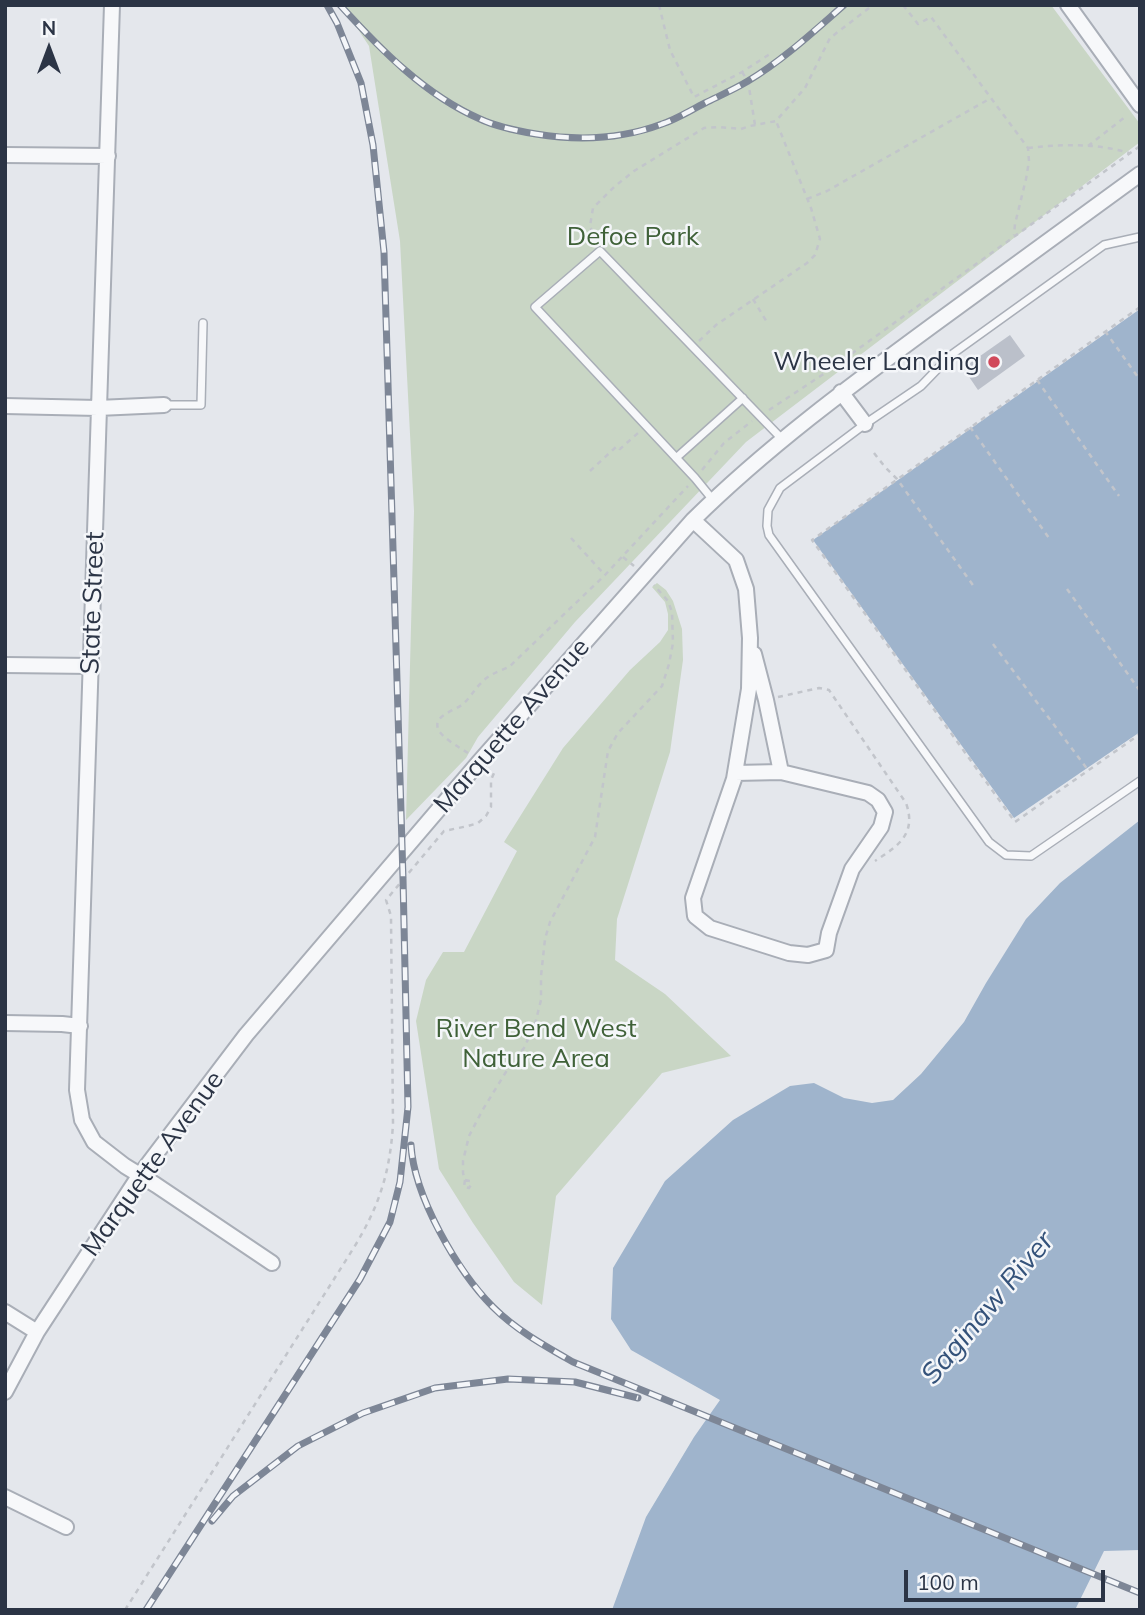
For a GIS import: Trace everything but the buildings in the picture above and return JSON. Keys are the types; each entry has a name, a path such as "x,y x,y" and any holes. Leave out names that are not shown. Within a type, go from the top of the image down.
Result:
{"street":[{"name":"State Street","path":"112,5 77,1090 82,1120 94,1142 139,1176 272,1263"},
{"path":"1068,5 1140,105"},
{"path":"5,155 108,156"},
{"name":"Marquette Avenue","path":"5,1392 37,1332 139,1176 246,1035 479,762 693,520 782,439 841,392 1140,174"},
{"path":"841,392 865,424"},
{"path":"5,406 98,408 164,405"},
{"path":"693,520 736,560 747,589 750,639 749,689 735,773 692,898 695,916 710,928 789,953 808,955 826,950 829,933 852,869 881,827 885,811 878,800 868,793 780,772 735,773"},
{"path":"750,639 766,700 780,772"},
{"path":"5,665 92,666"},
{"path":"5,1023 80,1026"},
{"path":"5,1312 37,1332"},
{"path":"5,1497 66,1527"}],"lane":[{"path":"1140,237 1104,245 951,355 922,386 865,424 780,488 768,510 767,526 769,535 989,842 1006,855 1031,856 1140,781"},
{"path":"713,500 535,307 600,251 782,439"},
{"path":"164,405 201,405 203,323"},
{"path":"676,458 743,398"}],"path":[{"path":"659,5 670,50 694,97 773,52"},
{"path":"600,251 590,226 593,208 614,187 634,170 704,128 741,129 776,121 805,88 831,38 873,5"},
{"path":"903,5 918,24 931,17 1028,148 1029,161 1014,237"},
{"path":"742,72 748,81 755,125"},
{"path":"807,199 827,191 991,98"},
{"path":"1088,146 1125,117"},
{"path":"692,346 716,325 815,255 820,239 811,208 776,121"},
{"path":"1028,148 1088,146 1129,153"},
{"path":"124,1610 353,1249 378,1201 391,1154 393,1124 391,916 386,900 444,831 478,823 491,807 491,780 494,773 443,735 438,728 442,715 463,705 482,681 509,667 606,575 724,443 1140,146"},
{"path":"753,299 768,324"},
{"path":"1140,307 812,540 1015,822 1140,734"},
{"path":"1105,331 1140,380"},
{"path":"1037,380 1119,496"},
{"path":"590,471 617,446 620,449 646,426"},
{"path":"970,427 1049,538"},
{"path":"874,453 897,479 975,588"},
{"path":"571,538 606,575"},
{"path":"465,1180 463,1161 469,1136 502,1078 524,1048 535,1024 541,1000 545,939 550,922 595,837 608,751 618,733 662,686 669,664 673,643 673,612 668,601 623,556"},
{"path":"1067,589 1140,691"},
{"path":"993,644 1088,770"},
{"path":"766,700 819,688 828,690 906,803 911,816 904,838 873,862 852,869"}],"green space":[{"name":"Defoe Park","path":"342,5 1051,5 1140,124 1140,142 746,442 575,622 478,737 466,758 406,820 414,511 400,241 369,46"},
{"name":"River Bend West Nature Area","path":"657,583 673,601 682,629 683,660 670,752 617,919 615,960 665,994 731,1056 662,1073 556,1196 542,1305 514,1282 439,1169 416,1021 426,980 443,952 464,952 517,851 504,842 563,748 668,630 665,602 652,587"}],"water":[{"path":"1140,309 1140,732 1014,818 813,540"},
{"name":"Saginaw River","path":"1140,820 1140,1550 1104,1551 1075,1610 612,1610 646,1517 694,1437 720,1400 631,1350 611,1319 613,1268 665,1181 733,1120 790,1086 814,1083 844,1098 872,1103 893,1100 921,1074 964,1022 1026,919 1060,883"}],"railway":[{"path":"146,1610 360,1279 390,1222 400,1182 408,1107 384,252 373,145 361,83 327,5"},
{"path":"340,5 404,70 460,109 487,122 529,133 584,138 616,136 647,129 673,120 732,90 786,55 844,5"},
{"path":"411,1145 420,1187 429,1209 465,1274 493,1307 541,1344 573,1362 1140,1593"},
{"path":"212,1521 233,1496 298,1446 363,1413 435,1388 508,1379 575,1382 638,1398"}],"place":[{"name":"Wheeler Landing","path":"994,362"}]}
